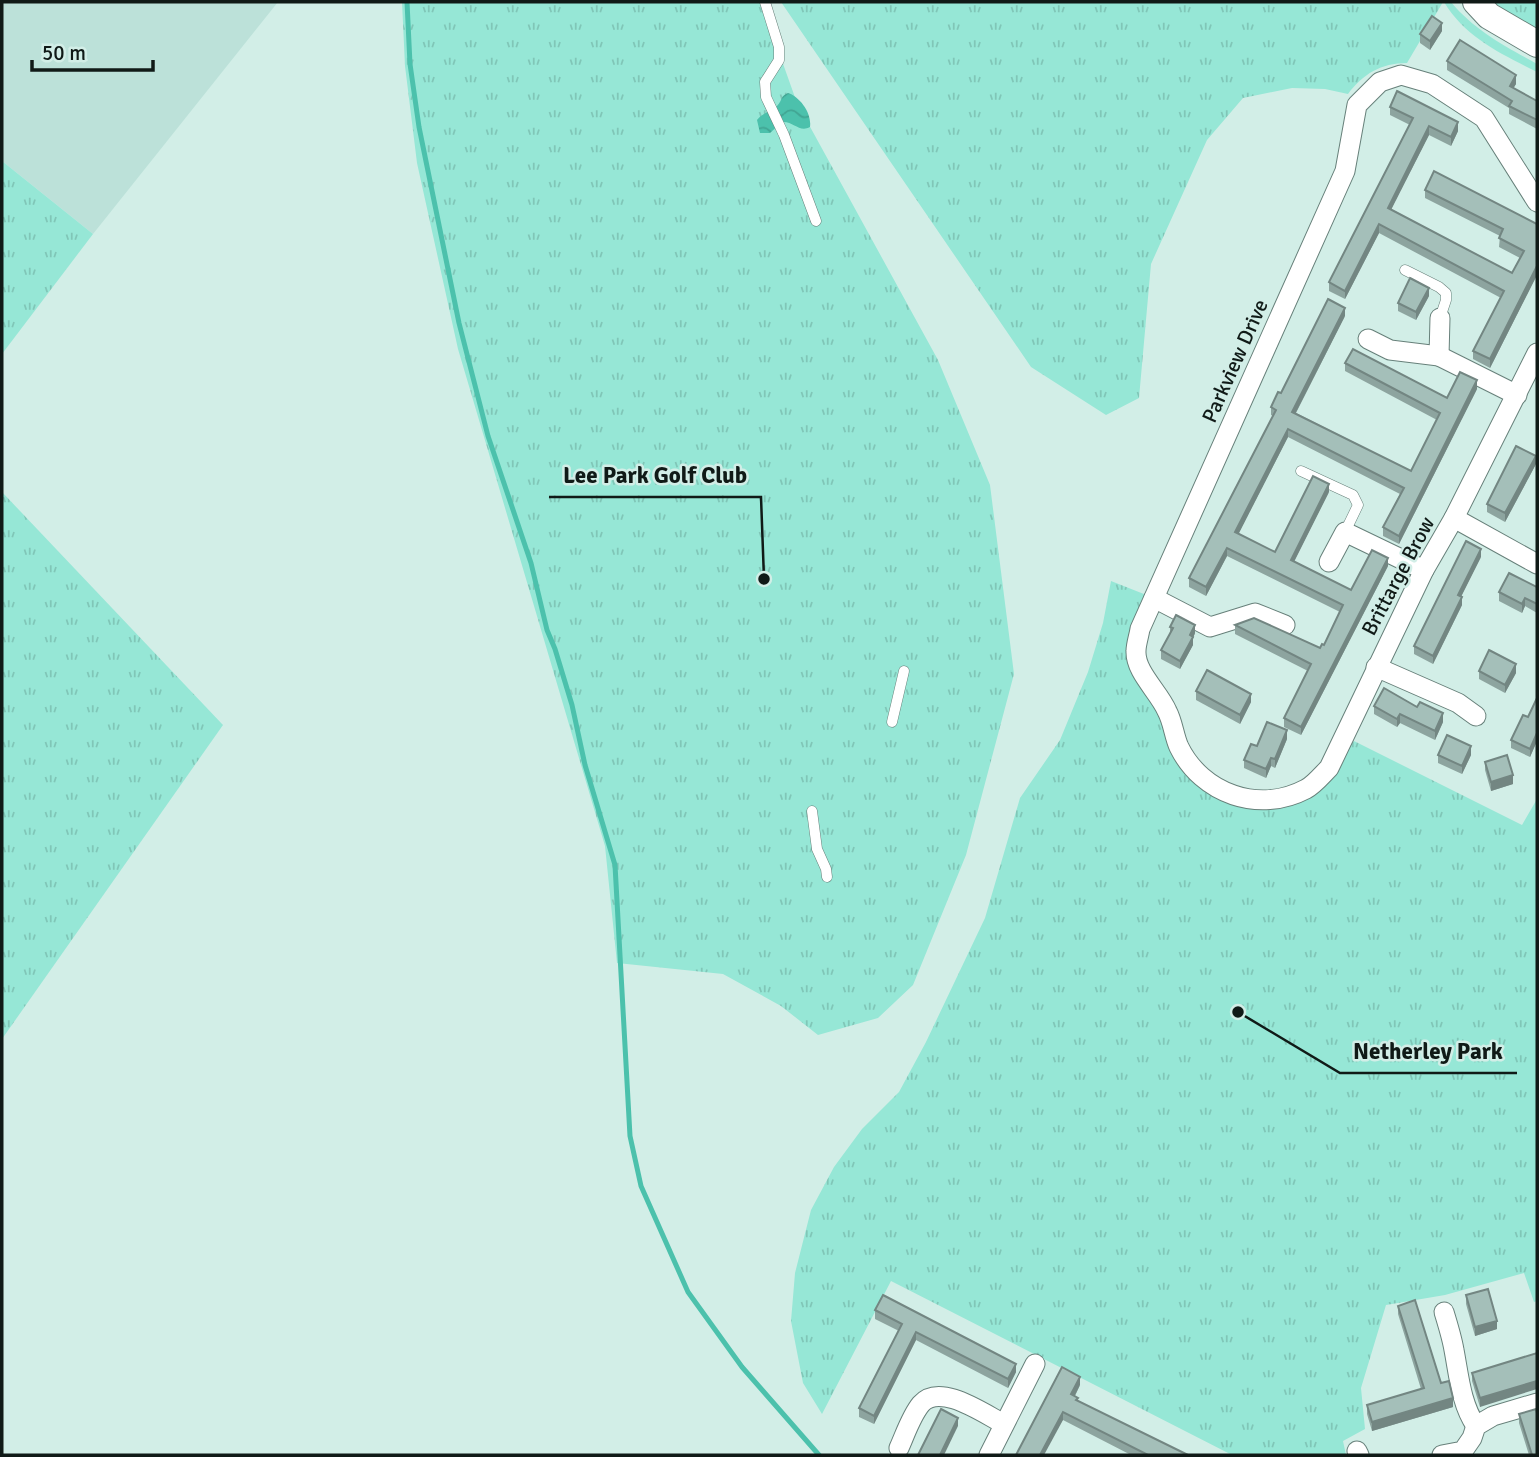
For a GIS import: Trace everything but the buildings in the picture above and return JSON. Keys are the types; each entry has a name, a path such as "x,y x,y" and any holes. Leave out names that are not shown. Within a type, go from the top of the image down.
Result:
{"main road":[{"path":"1483,9 1537,44"}],"street":[{"name":"Parkview Drive","path":"1280,800 1240,798 1216,789 1195,769 1179,747 1169,714 1158,693 1142,674 1136,652 1140,629 1345,171 1357,105 1380,82 1401,75 1432,84 1484,118 1537,202"},
{"path":"1439,356 1440,318"},
{"path":"1368,339 1390,350 1439,356 1517,395"},
{"name":"Brittarge Brow","path":"1280,800 1308,788 1329,768 1424,570 1535,363"},
{"path":"1454,517 1537,564"},
{"path":"1329,562 1345,532 1424,570"},
{"path":"1154,597 1210,627 1255,613 1286,625"},
{"path":"1376,667 1458,703 1476,716"},
{"path":"1444,1312 1469,1416 1476,1426"},
{"path":"989,1455 1035,1364"},
{"path":"899,1448 920,1405 935,1388 1004,1424"},
{"path":"1442,1455 1463,1451 1476,1426 1493,1416 1537,1403"}],"lane":[{"path":"765,2 779,47 779,60 765,82 766,97 784,135 816,220"},
{"path":"1405,270 1446,293 1440,318"},
{"path":"1301,471 1353,495 1359,505 1345,532"},
{"path":"892,722 904,671"},
{"path":"813,811 817,849 827,877"}],"shaded area":[{"path":"2,2 278,2 93,234 2,161"}],"green space":[{"path":"402,2 761,2 797,103 938,360 990,485 1014,674 966,855 913,985 878,1018 818,1035 781,1006 723,974 617,963 605,846 458,349 417,163 405,66"},
{"path":"781,2 1443,2 1407,63 1389,65 1373,71 1348,94 1325,89 1292,88 1243,98 1207,140 1151,264 1139,398 1106,415 1031,367"},
{"path":"1444,2 1451,2 1480,30 1537,64 1537,72 1473,35"},
{"path":"1494,2 1536,2 1537,31 1506,12"},
{"path":"2,161 93,234 2,354"},
{"path":"2,492 223,725 2,1039"},
{"path":"1111,581 1154,598 1136,652 1195,769 1261,801 1329,768 1354,741 1522,825 1537,799 1537,1301 1534,1302 1524,1273 1445,1295 1386,1305 1361,1388 1365,1429 1343,1441 1346,1455 1232,1455 891,1281 822,1414 803,1383 791,1321 795,1273 811,1210 834,1167 862,1129 899,1092 926,1042 985,918 1020,798 1060,740 1088,672 1103,623"}],"water":[{"path":"788,93 804,106 810,127 803,129 782,122 770,133 760,133 757,120 777,106"}],"waterway":[{"path":"407,2 410,64 419,127 459,323 488,436 531,563 547,630 572,705 585,765 615,865 630,1136 641,1186 688,1292 742,1367 819,1455"}],"place":[{"name":"Lee Park Golf Club","path":"764,579"},
{"name":"Netherley Park","path":"1238,1012"}]}
